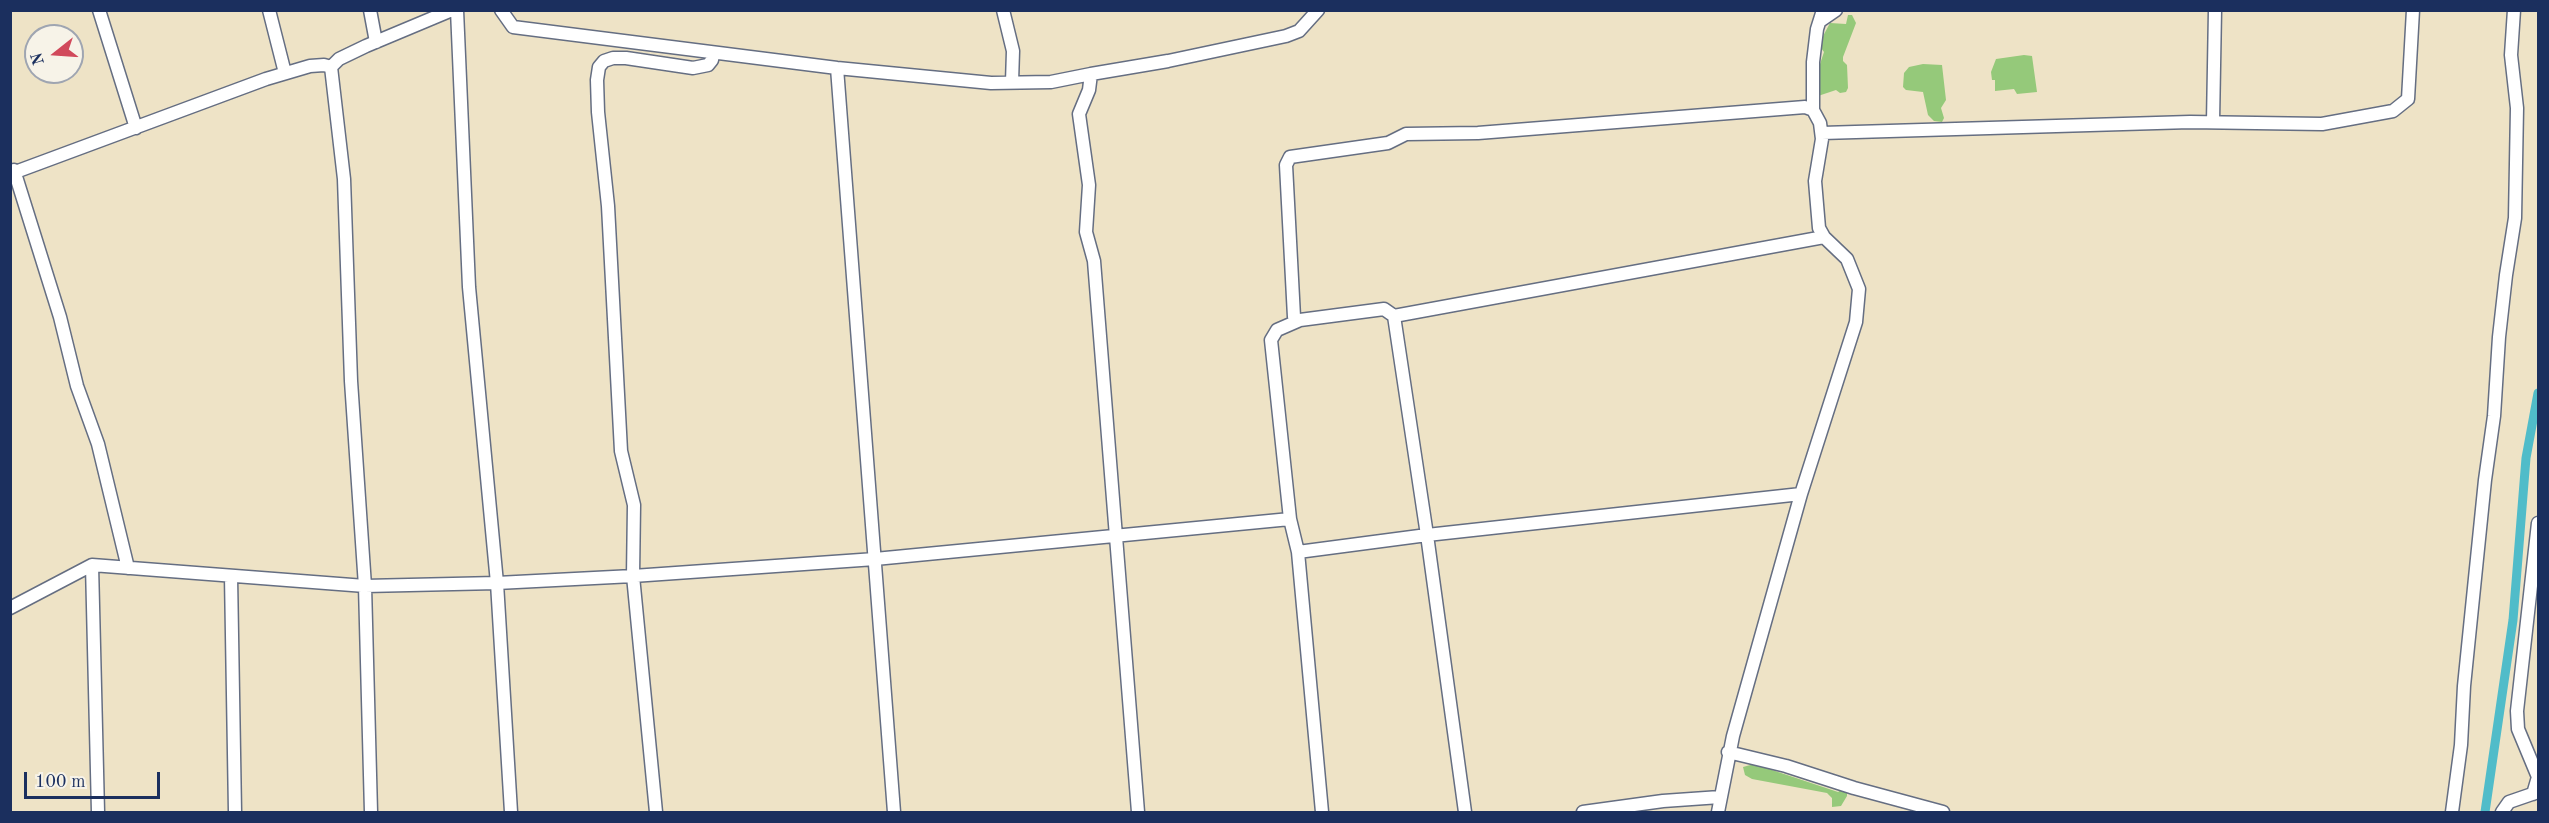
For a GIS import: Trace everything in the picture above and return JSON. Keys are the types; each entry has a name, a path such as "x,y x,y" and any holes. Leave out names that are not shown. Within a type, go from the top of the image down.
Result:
{"street":[{"path":"99,10 136,128"},
{"path":"269,10 285,73"},
{"path":"370,10 376,42"},
{"path":"331,67 339,59 452,10"},
{"path":"457,10 469,287 497,583 511,813"},
{"path":"501,10 513,27 837,68 991,83 1051,82 1168,62 1286,36 1299,31 1318,10"},
{"path":"1003,10 1013,51 1012,82"},
{"path":"1718,813 1728,752 1801,494 1856,322 1859,289 1847,259 1824,237 1819,228 1815,181 1821,133 1818,117 1813,110 1814,62 1821,16 1836,10"},
{"path":"2213,122 2215,10"},
{"path":"1821,133 2213,122 2322,124 2393,111 2408,99 2413,10"},
{"path":"2452,813 2462,745 2464,686 2485,480 2494,416 2500,327 2515,218 2517,108 2511,55 2514,10"},
{"path":"656,813 633,576 633,505 621,451 608,206 598,112 599,67 604,61 626,58 683,67 702,67 708,65 712,60 712,53"},
{"path":"128,568 98,444 77,386 60,317 12,170 136,128 285,73 310,66 331,67"},
{"path":"331,67 344,179 351,381 365,586 371,813"},
{"path":"837,68 894,813"},
{"path":"1091,74 1089,90 1079,114 1089,185 1086,232 1094,261 1138,813"},
{"path":"1294,317 1286,165 1290,157 1388,143 1406,134 1478,133 1560,128 1793,107 1813,110"},
{"path":"1323,813 1298,552 1290,519 1271,340 1276,330 1300,320 1384,309 1394,316 1824,237"},
{"path":"1394,316 1465,813"},
{"path":"1298,552 1801,494"},
{"path":"10,608 92,565 365,586 497,583 875,559 1290,519"},
{"path":"2502,813 2509,802 2536,793 2538,777 2517,729 2517,711 2538,523"},
{"path":"92,565 98,813"},
{"path":"231,576 235,813"},
{"path":"1728,752 1786,765 1854,788 1943,813"},
{"path":"1583,813 1663,801 1720,797"}],"green space":[{"path":"1848,15 1852,15 1856,23 1843,57 1847,65 1848,88 1846,92 1840,93 1836,90 1818,96 1819,67 1824,52 1821,48 1822,38 1830,23 1846,24"},
{"path":"2032,56 2037,92 2017,94 2014,89 1995,91 1995,80 1992,80 1991,72 1996,59"},
{"path":"1923,64 1942,65 1946,100 1941,108 1944,118 1942,122 1934,121 1928,115 1923,92 1906,90 1903,87 1904,73 1909,67"},
{"path":"1754,764 1838,792 1842,789 1847,791 1847,796 1841,806 1832,807 1832,798 1827,793 1752,779 1745,775 1743,767"}],"waterway":[{"path":"2485,812 2513,620 2526,458 2538,393"}]}
